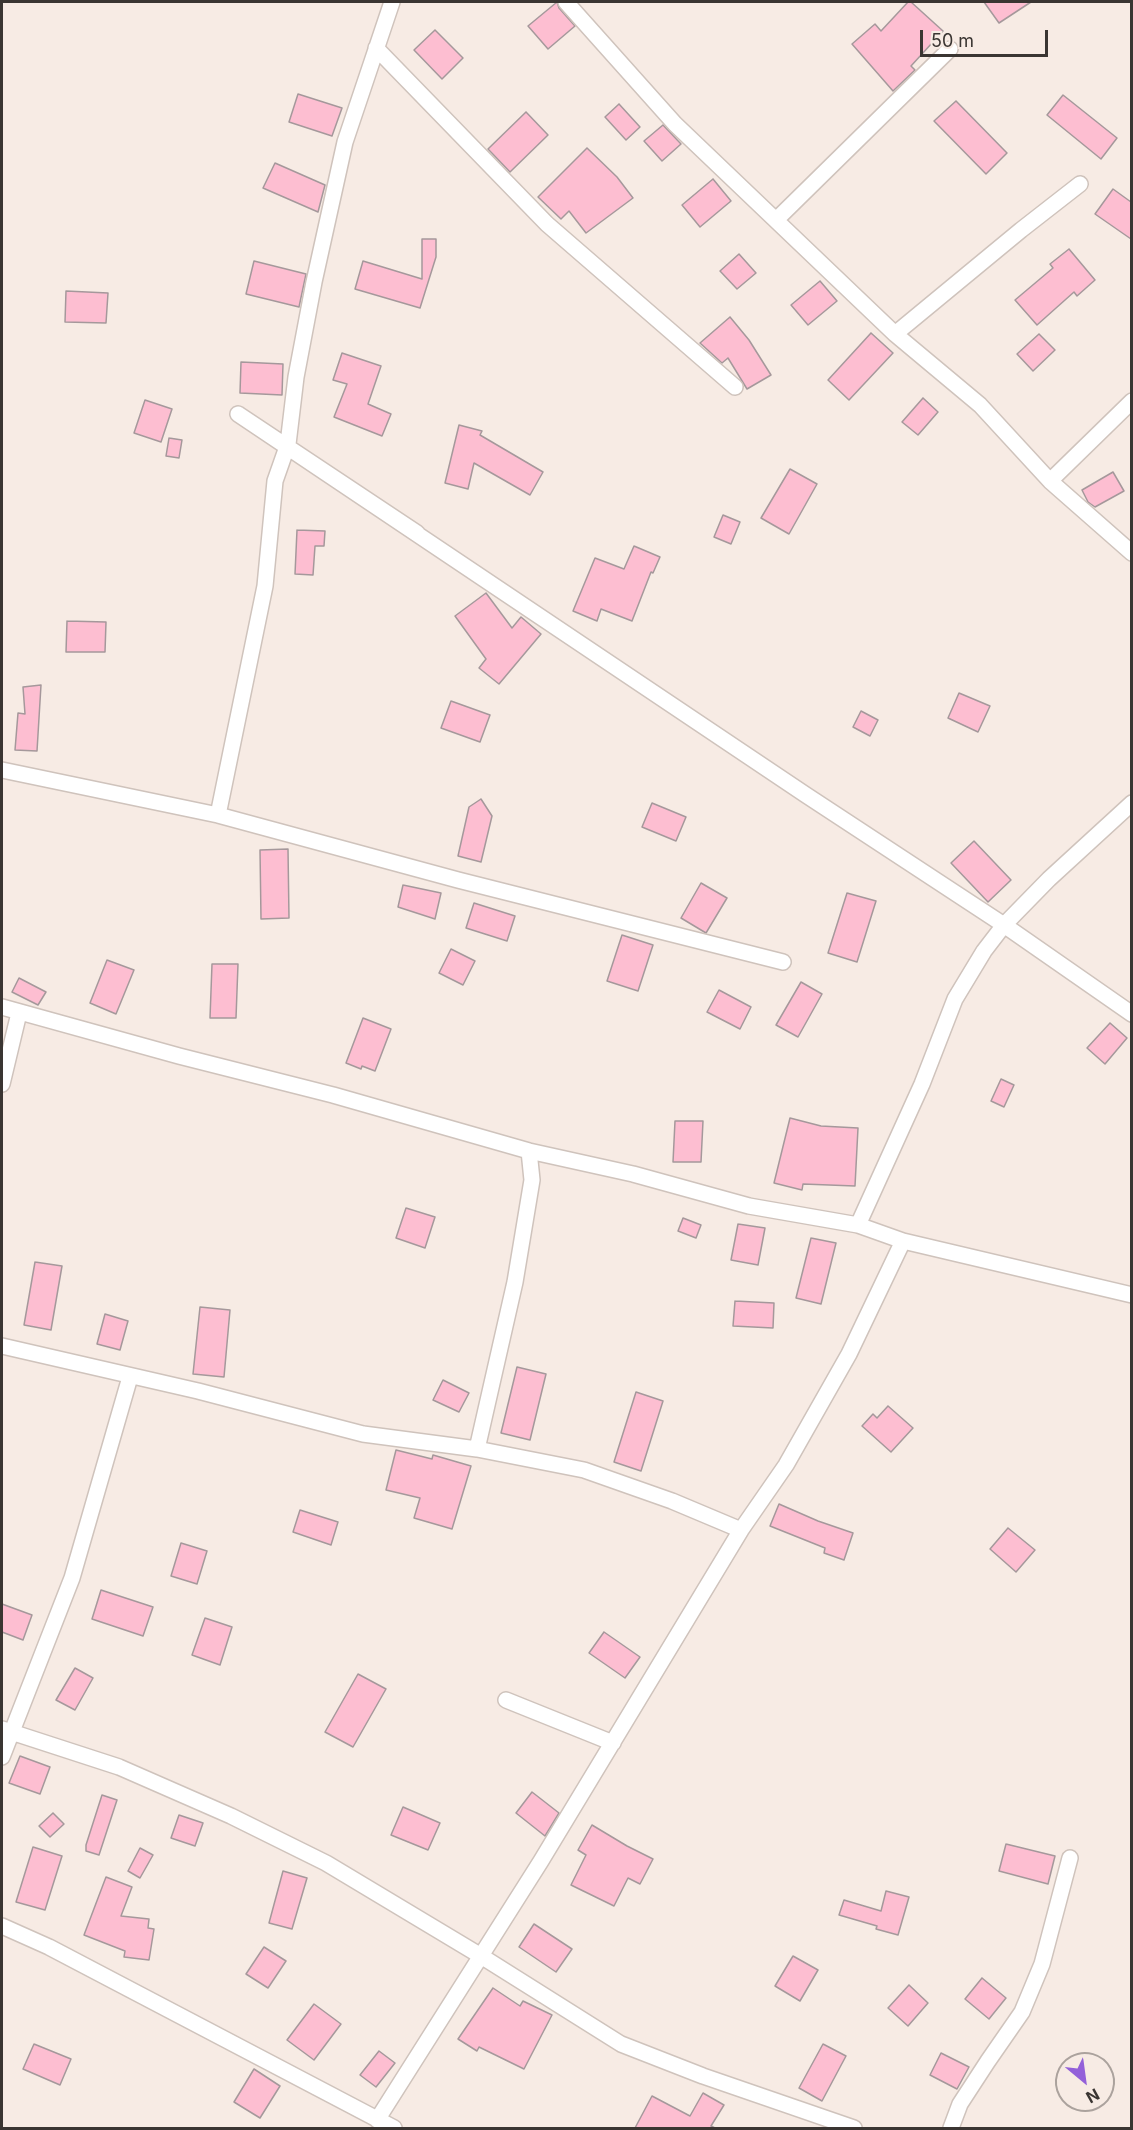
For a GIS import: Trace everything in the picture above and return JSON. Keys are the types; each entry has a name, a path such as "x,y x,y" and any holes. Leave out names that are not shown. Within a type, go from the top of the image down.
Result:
{"street":[{"path":"218,815 265,586 274,481 288,444 298,367 314,282 345,142 392,2"},
{"path":"566,2 675,124 895,334 980,405 1050,481 1131,554"},
{"path":"376,48 547,224 735,387"},
{"path":"777,219 950,49"},
{"path":"895,334 1080,184"},
{"path":"1050,481 1131,401"},
{"path":"238,414 288,444"},
{"path":"238,414 417,533"},
{"path":"238,414 1004,925 1131,1014"},
{"path":"2,770 218,815 501,891 783,962"},
{"path":"858,1225 922,1084 955,999 984,951 1004,925 1049,879 1131,803"},
{"path":"2,1007 178,1056 333,1095 529,1151 633,1174 748,1206 858,1225 903,1241 1131,1295"},
{"path":"2,1084 19,1012"},
{"path":"477,1449 515,1282 532,1180 529,1151"},
{"path":"377,2120 613,1743 741,1530 786,1465 849,1354 903,1241"},
{"path":"2,1346 255,1405 363,1434 477,1449 584,1470 672,1501 741,1530"},
{"path":"2,1757 7,1731 72,1578 130,1377"},
{"path":"506,1700 613,1743"},
{"path":"7,1731 119,1767 231,1816 326,1863 621,2044 703,2076 854,2128"},
{"path":"951,2128 960,2104 1022,2012 1042,1964 1070,1858"},
{"path":"2,1926 49,1947 394,2128"}],"building":[{"path":"557,2 559,8 575,26 548,49 528,26"},
{"path":"908,2 911,2 943,31 911,66 915,70 893,91 852,44 875,24 881,31"},
{"path":"984,2 1031,2 999,23"},
{"path":"435,30 463,58 442,79 414,50"},
{"path":"298,94 342,108 332,136 289,122"},
{"path":"1063,95 1117,138 1101,159 1047,115"},
{"path":"956,101 1007,153 986,174 934,121"},
{"path":"619,104 640,127 626,140 605,117"},
{"path":"526,112 548,135 510,172 488,149"},
{"path":"663,125 681,144 662,161 644,141"},
{"path":"587,148 617,177 633,198 586,233 569,211 561,219 538,197"},
{"path":"275,163 325,185 318,212 263,188"},
{"path":"713,179 731,201 700,227 682,205"},
{"path":"1113,189 1131,202 1131,239 1095,214"},
{"path":"422,239 436,239 436,257 420,308 355,289 363,261 422,279"},
{"path":"1069,249 1095,280 1077,296 1074,292 1037,325 1015,300 1053,268 1050,264"},
{"path":"739,254 756,273 737,289 720,271"},
{"path":"254,261 306,274 299,307 246,294"},
{"path":"820,281 837,301 808,325 791,305"},
{"path":"66,291 108,293 106,323 65,322"},
{"path":"730,317 749,340 771,375 747,389 728,358 722,363 700,343"},
{"path":"871,333 893,353 849,400 828,380"},
{"path":"1039,334 1055,350 1033,371 1017,354"},
{"path":"342,353 381,366 368,404 391,414 382,436 334,417 347,384 333,380"},
{"path":"241,362 283,364 282,395 240,393"},
{"path":"923,398 938,412 918,435 902,422"},
{"path":"145,400 172,409 161,442 134,433"},
{"path":"459,425 482,431 480,435 543,472 530,495 474,463 468,489 445,483"},
{"path":"169,438 182,440 179,458 166,456"},
{"path":"790,469 817,484 789,534 761,518"},
{"path":"1113,472 1124,491 1095,507 1088,502 1082,490"},
{"path":"723,515 740,522 731,544 714,537"},
{"path":"297,530 325,531 324,546 315,546 313,575 295,574"},
{"path":"634,546 660,557 653,573 651,572 632,621 601,609 597,621 573,611 595,558 624,569"},
{"path":"486,593 512,628 521,617 541,634 499,684 479,668 486,659 455,616"},
{"path":"67,621 106,622 105,652 66,652"},
{"path":"41,685 37,751 15,750 18,713 25,714 23,687"},
{"path":"959,693 990,706 978,732 948,718"},
{"path":"451,701 490,715 480,742 441,728"},
{"path":"861,711 878,720 870,736 853,727"},
{"path":"481,799 492,816 481,862 458,856 469,807"},
{"path":"652,803 686,817 676,841 642,827"},
{"path":"974,841 1011,880 988,902 951,863"},
{"path":"288,849 289,918 261,919 260,850"},
{"path":"701,883 727,898 706,933 681,918"},
{"path":"403,885 441,893 435,919 398,907"},
{"path":"847,893 876,901 857,962 828,953"},
{"path":"474,903 515,916 507,941 466,928"},
{"path":"622,935 653,945 638,991 607,981"},
{"path":"451,949 475,961 463,985 439,973"},
{"path":"107,960 134,970 116,1014 90,1003"},
{"path":"212,964 238,964 236,1018 210,1018"},
{"path":"19,978 46,992 38,1005 12,992"},
{"path":"801,982 822,994 798,1037 776,1025"},
{"path":"719,990 751,1007 740,1029 707,1012"},
{"path":"363,1018 391,1029 375,1071 346,1063"},
{"path":"1110,1023 1127,1038 1105,1064 1087,1048"},
{"path":"1001,1079 1014,1085 1004,1107 991,1101"},
{"path":"790,1118 821,1126 858,1128 855,1186 803,1184 802,1190 774,1183"},
{"path":"675,1121 703,1121 701,1162 673,1162"},
{"path":"406,1208 435,1217 425,1248 396,1238"},
{"path":"683,1218 701,1225 696,1238 678,1231"},
{"path":"738,1224 765,1228 758,1265 731,1260"},
{"path":"811,1238 836,1243 821,1304 796,1298"},
{"path":"35,1262 62,1266 51,1330 24,1325"},
{"path":"735,1301 774,1303 773,1328 733,1326"},
{"path":"200,1307 230,1310 224,1377 193,1374"},
{"path":"105,1314 128,1321 120,1350 97,1344"},
{"path":"517,1367 546,1374 530,1440 501,1433"},
{"path":"443,1380 469,1393 459,1412 433,1400"},
{"path":"636,1392 663,1401 641,1471 614,1462"},
{"path":"888,1406 913,1428 891,1452 862,1426 873,1414 877,1418"},
{"path":"396,1450 432,1459 433,1455 471,1466 452,1529 414,1518 420,1498 386,1490"},
{"path":"779,1504 853,1533 844,1560 824,1553 825,1548 770,1526"},
{"path":"300,1510 338,1522 331,1545 293,1532"},
{"path":"1008,1528 1035,1550 1016,1572 990,1549"},
{"path":"181,1543 207,1551 197,1584 171,1576"},
{"path":"101,1590 153,1607 143,1636 92,1619"},
{"path":"2,1604 32,1615 23,1640 2,1632"},
{"path":"205,1618 232,1627 220,1665 192,1655"},
{"path":"604,1632 640,1657 625,1678 589,1653"},
{"path":"75,1668 93,1678 75,1710 56,1700"},
{"path":"358,1674 386,1689 353,1747 325,1732"},
{"path":"20,1756 50,1767 40,1794 9,1783"},
{"path":"532,1792 559,1813 545,1836 516,1813"},
{"path":"102,1795 117,1800 99,1855 86,1851 86,1845"},
{"path":"403,1807 440,1823 428,1850 391,1835"},
{"path":"53,1813 64,1824 50,1837 39,1826"},
{"path":"179,1815 203,1823 195,1846 171,1838"},
{"path":"592,1825 653,1859 640,1884 628,1878 614,1906 571,1885 586,1855 578,1850"},
{"path":"1006,1844 1055,1856 1048,1884 999,1871"},
{"path":"33,1847 62,1856 45,1910 16,1902"},
{"path":"140,1848 153,1855 140,1878 128,1871"},
{"path":"283,1871 307,1878 292,1929 269,1923"},
{"path":"106,1877 132,1887 121,1916 149,1919 148,1928 154,1929 149,1960 124,1957 125,1951 84,1935"},
{"path":"886,1891 909,1897 898,1935 839,1915 844,1900 881,1911"},
{"path":"534,1924 572,1949 556,1972 519,1947"},
{"path":"264,1947 286,1961 268,1988 246,1974"},
{"path":"793,1956 818,1970 800,2001 775,1986"},
{"path":"982,1978 1006,1998 989,2019 965,1999"},
{"path":"909,1985 928,2003 908,2026 888,2008"},
{"path":"493,1988 520,2006 523,2001 552,2015 524,2069 479,2047 477,2051 458,2039"},
{"path":"314,2004 341,2024 314,2060 287,2040"},
{"path":"34,2044 71,2059 60,2085 23,2069"},
{"path":"823,2044 846,2056 822,2101 799,2088"},
{"path":"379,2051 395,2063 376,2087 360,2075"},
{"path":"941,2053 969,2067 957,2089 930,2075"},
{"path":"254,2069 280,2086 260,2118 234,2102"},
{"path":"703,2093 724,2105 711,2126 715,2128 635,2128 652,2096 690,2116"}]}
